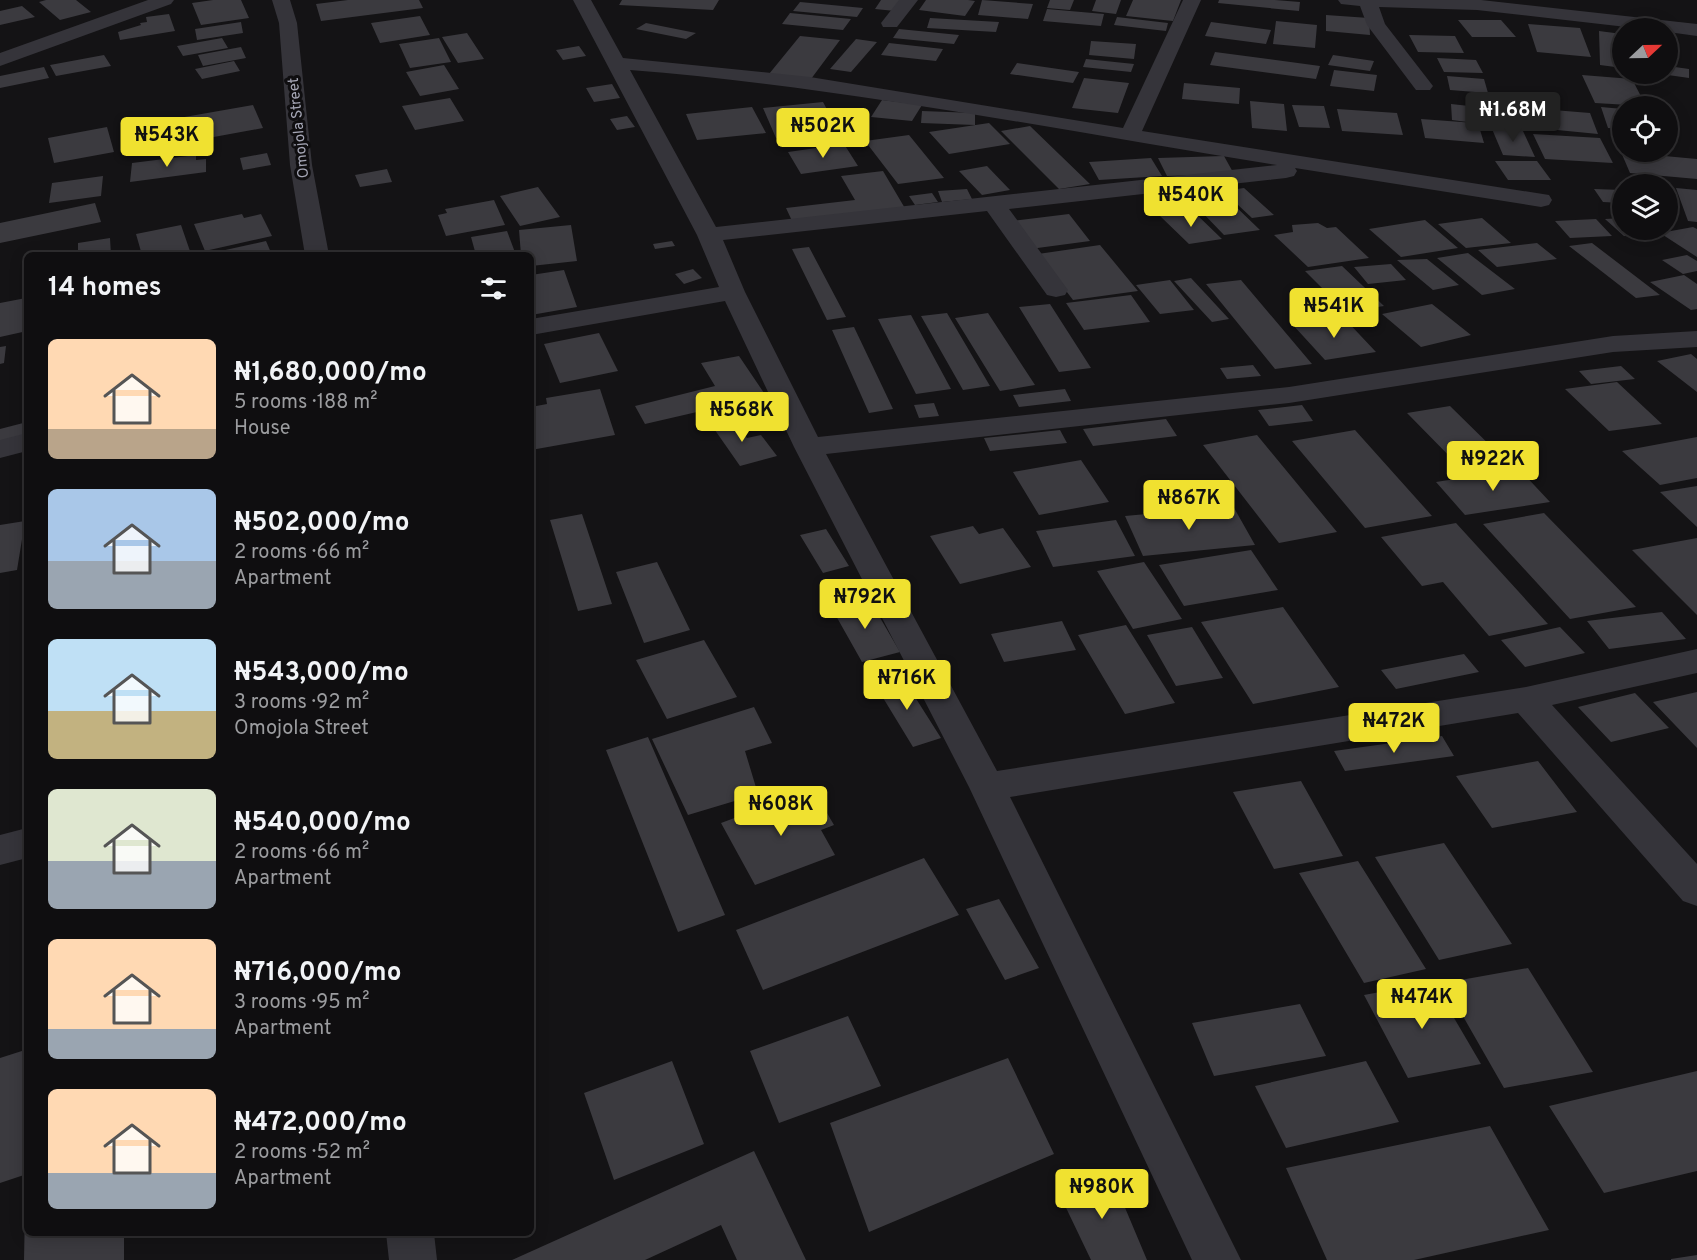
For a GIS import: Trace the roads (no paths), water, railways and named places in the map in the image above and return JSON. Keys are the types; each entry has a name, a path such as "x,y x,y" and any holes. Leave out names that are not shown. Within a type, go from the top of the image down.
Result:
{"street":[{"path":"0,60 165,0"},
{"name":"Omojola Street","path":"281,0 288,23 301,165 316,252"},
{"path":"582,0 709,235 733,292 808,447 987,788 1217,1260"},
{"path":"890,23 909,0"},
{"path":"1130,135 1192,0"},
{"path":"1347,0 1478,2 1697,30"},
{"path":"1368,2 1376,26 1424,86"},
{"path":"617,63 689,69 907,96 1130,135 1541,200"},
{"path":"709,235 1329,166"},
{"path":"994,204 1056,290"},
{"path":"534,326 733,292"},
{"path":"808,447 1289,395 1613,344 1697,339"},
{"path":"0,448 24,443"},
{"path":"987,788 1527,699 1697,661"},
{"path":"1527,699 1697,890"},
{"path":"0,850 24,844"},
{"path":"410,1236 413,1260"}]}
